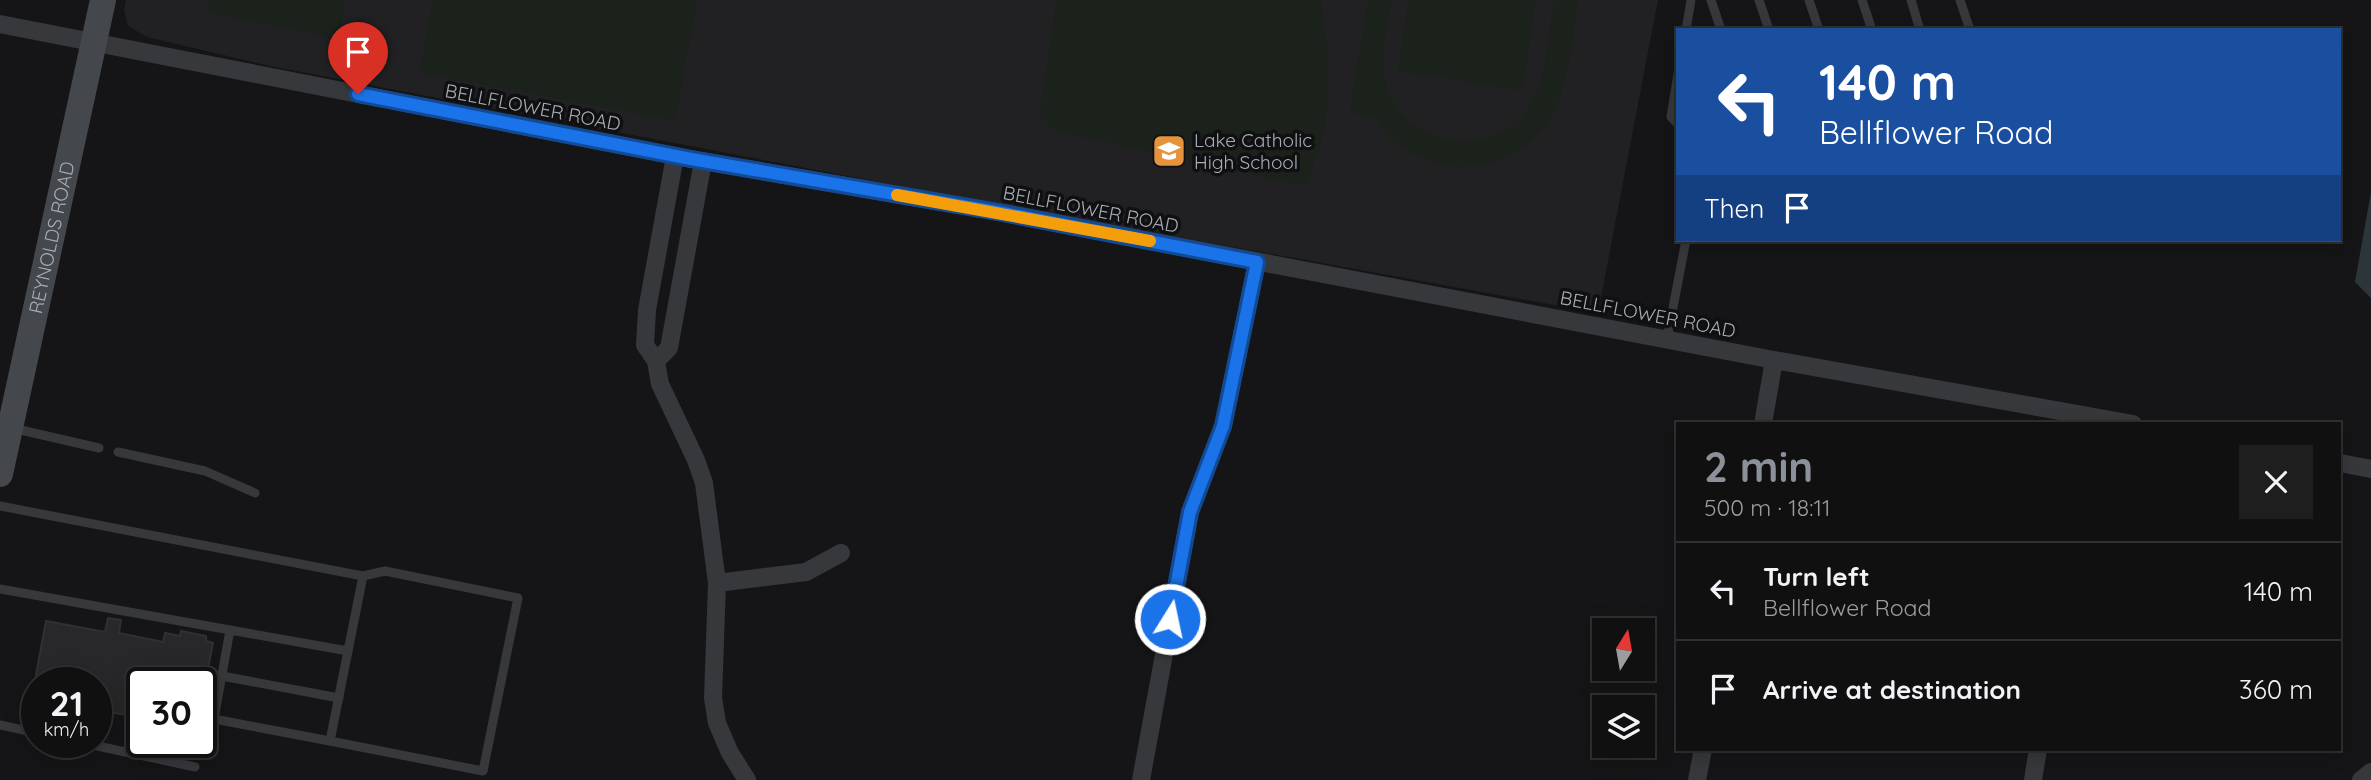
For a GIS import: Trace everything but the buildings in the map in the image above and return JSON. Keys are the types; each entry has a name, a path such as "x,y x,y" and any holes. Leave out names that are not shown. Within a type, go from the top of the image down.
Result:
{"main road":[{"name":"REYNOLDS ROAD","path":"0,474 103,0"}],"street":[{"name":"BELLFLOWER ROAD","path":"0,24 675,156 998,212 2113,422"},
{"path":"675,156 647,310 645,345 656,361 660,384 704,483 717,583 713,679 715,710 717,723 730,753 747,780"},
{"path":"656,361 669,348 703,161"},
{"path":"1141,780 1190,512 1223,426 1257,262"},
{"path":"1763,422 1774,360"},
{"path":"2341,463 2371,470"},
{"path":"717,583 806,572 841,553"},
{"path":"1698,780 1703,751"},
{"path":"2033,780 2038,751"},
{"path":"2361,780 2371,772"}],"lane":[{"path":"1686,28 1691,0"},
{"path":"1711,0 1720,28"},
{"path":"1759,0 1768,28"},
{"path":"1809,0 1818,28"},
{"path":"1863,0 1871,28"},
{"path":"1911,0 1919,28"},
{"path":"1960,0 1969,28"},
{"path":"1676,86 1671,117 1676,122"},
{"path":"1667,339 1686,242"},
{"path":"10,428 99,448"},
{"path":"118,453 205,471 255,493"},
{"path":"0,506 363,576 385,571 518,597 483,771 214,719 230,630"},
{"path":"330,741 363,576"},
{"path":"0,589 348,651"},
{"path":"222,676 339,698"},
{"path":"0,725 21,730"},
{"path":"112,749 195,767"}],"shaded area":[{"name":"Lake Catholic High School","path":"126,0 1658,0 1598,313 958,197 270,66 147,37 128,26 124,11"},
{"path":"209,0 345,0 339,39 206,12"},
{"path":"433,0 697,0 675,120 420,73"},
{"path":"1057,0 1320,0 1329,77 1327,109 1323,132 1306,186 1053,130 1039,115"},
{"path":"1368,0 1392,0 1383,68 1388,90 1401,112 1418,127 1439,137 1461,141 1483,139 1504,130 1522,116 1540,86 1554,0 1578,0 1567,72 1551,116 1538,134 1520,149 1488,164 1451,166 1418,157 1408,151 1385,132 1376,118 1350,112"},
{"path":"1409,0 1536,0 1522,90 1398,71"},
{"path":"2371,192 2371,298 2355,282"}],"slow traffic":[{"path":"897,195 1150,241"}],"place":[{"name":"Lake Catholic High School","path":"1169,151"}],"route":[{"path":"358,94 691,159 998,212 1257,262 1223,426 1190,512 1170,619"}]}
